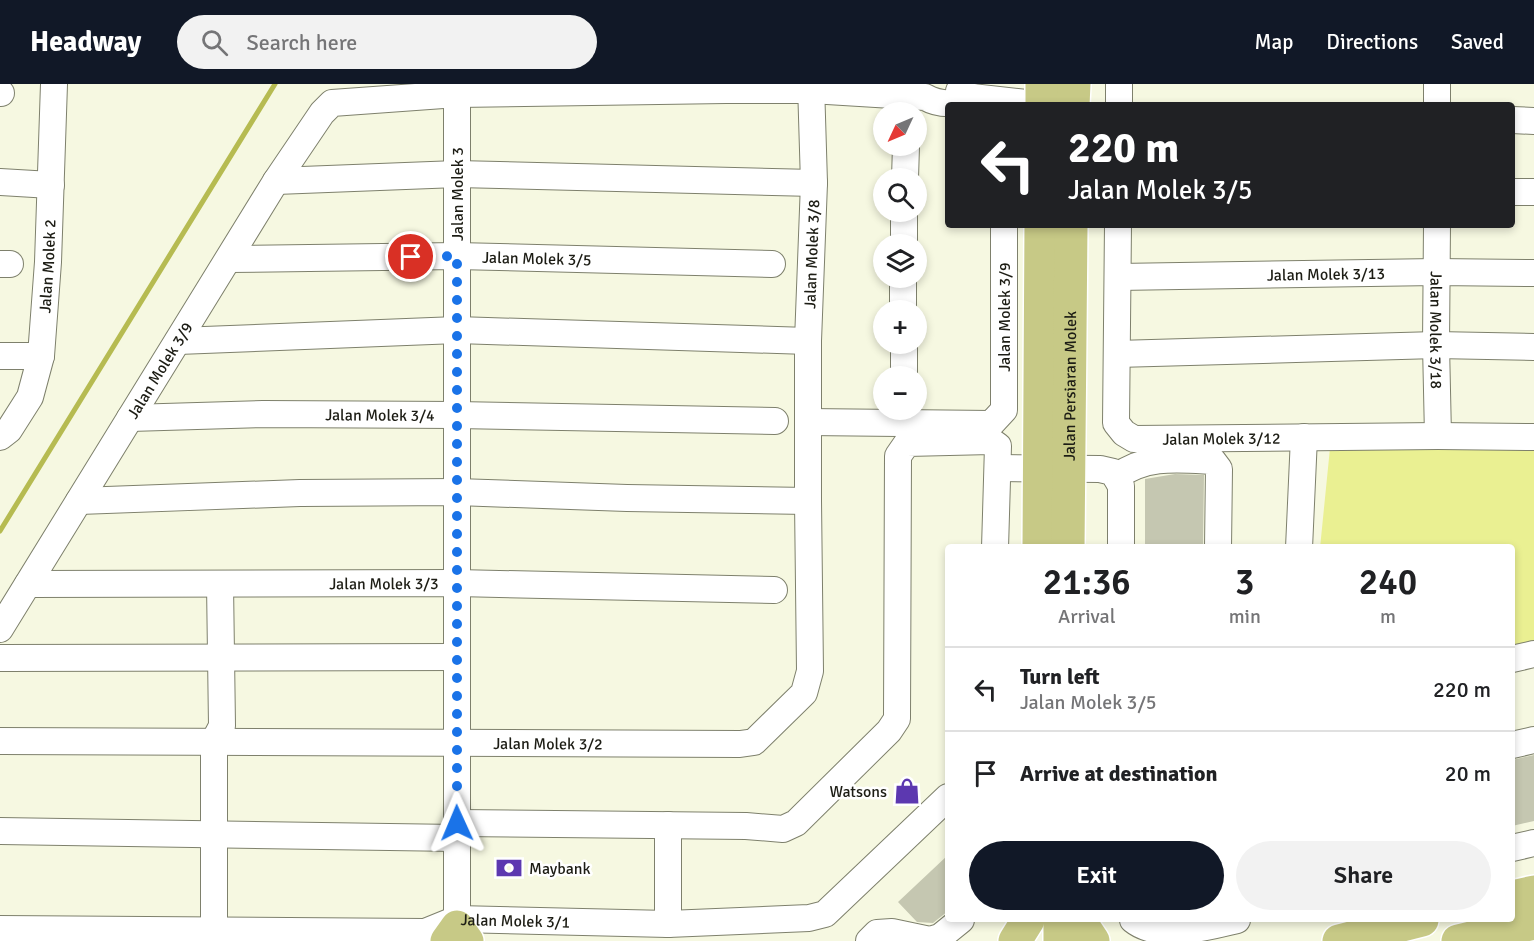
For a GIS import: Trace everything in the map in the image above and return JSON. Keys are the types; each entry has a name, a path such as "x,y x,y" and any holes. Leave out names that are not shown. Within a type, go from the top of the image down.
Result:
{"main road":[{"path":"1042,84 1043,102"},
{"path":"1073,102 1074,84"},
{"name":"Jalan Persiaran Molek","path":"1041,228 1055,468 1067,544"},
{"name":"Jalan Persiaran Molek","path":"1040,544 1055,468 1071,228"},
{"path":"1515,896 1534,892"},
{"path":"1015,941 1027,922"},
{"path":"1035,941 1036,922"},
{"path":"1059,941 1060,922"},
{"path":"1080,922 1093,941"},
{"path":"1339,941 1414,922"},
{"path":"1458,941 1534,923"}],"street":[{"name":"Jalan Molek 2","path":"0,436 9,430 30,397 41,356 48,262 54,84"},
{"path":"1119,84 1119,102"},
{"path":"1437,84 1437,102"},
{"path":"457,94 656,88 811,87 911,97 934,90 963,91 972,98 1004,97 1028,102"},
{"name":"Jalan Molek 3/8","path":"808,422 808,341 814,183 811,87"},
{"name":"Jalan Molek 3/9","path":"0,629 276,181 329,104 457,94"},
{"name":"Jalan Molek 3","path":"457,94 457,934"},
{"path":"1515,120 1534,121"},
{"path":"276,181 457,174 814,183"},
{"path":"0,182 51,185"},
{"path":"1515,192 1534,192"},
{"name":"Jalan Molek 3/9","path":"927,418 991,424 1004,410 1004,228"},
{"name":"Jalan Molek 3/12","path":"1118,228 1116,423 1124,434 1134,440 1534,437"},
{"name":"Jalan Molek 3/18","path":"1437,228 1438,436"},
{"name":"Jalan Molek 3/5","path":"229,259 457,256 772,264"},
{"name":"Jalan Molek 3/13","path":"1118,277 1436,272 1534,273"},
{"path":"178,341 457,330 808,341"},
{"path":"1117,354 1436,345 1534,347"},
{"path":"0,356 41,356"},
{"name":"Jalan Molek 3/4","path":"130,418 263,414 774,421"},
{"path":"808,422 873,418"},
{"name":"Jalan Molek 3/2","path":"0,741 740,744 754,742 804,693 810,671 808,422"},
{"path":"1299,544 1304,437"},
{"path":"0,831 214,835 668,825 783,829 796,823 889,731 897,719 898,456 907,443 991,441 998,458 995,544"},
{"path":"998,458 1055,468 1100,469 1113,472 1121,486 1121,544"},
{"path":"1116,477 1143,462 1179,459 1213,461 1219,469 1218,544"},
{"path":"79,501 300,493 457,492 808,501"},
{"name":"Jalan Molek 3/3","path":"28,584 457,583 774,590"},
{"path":"214,929 214,741 222,726 220,584"},
{"path":"1515,658 1534,654"},
{"path":"0,658 457,657"},
{"path":"1515,744 1534,740"},
{"name":"Jalan Molek 3/1","path":"0,929 214,929 457,934 809,918 825,914 945,800"},
{"path":"668,825 668,924"},
{"path":"1515,847 1534,843"},
{"path":"869,941 877,933 892,932 930,940 940,936 958,922"},
{"path":"1135,922 1151,930 1169,933 1197,930 1229,922"}],"green space":[{"path":"1330,448 1534,448 1534,644 1515,648 1515,544 1320,544"}],"building":[{"path":"1175,474 1204,475 1203,544 1145,544 1145,479"},
{"path":"1534,755 1534,821 1515,825 1515,759"},
{"path":"945,858 945,913 933,923 917,922 898,902"}],"waterway":[{"path":"0,531 275,84"}],"place":[{"name":"Watsons","path":"907,791"},
{"name":"Maybank","path":"509,868"}],"route":[{"path":"411,257 457,256 457,823"}]}
